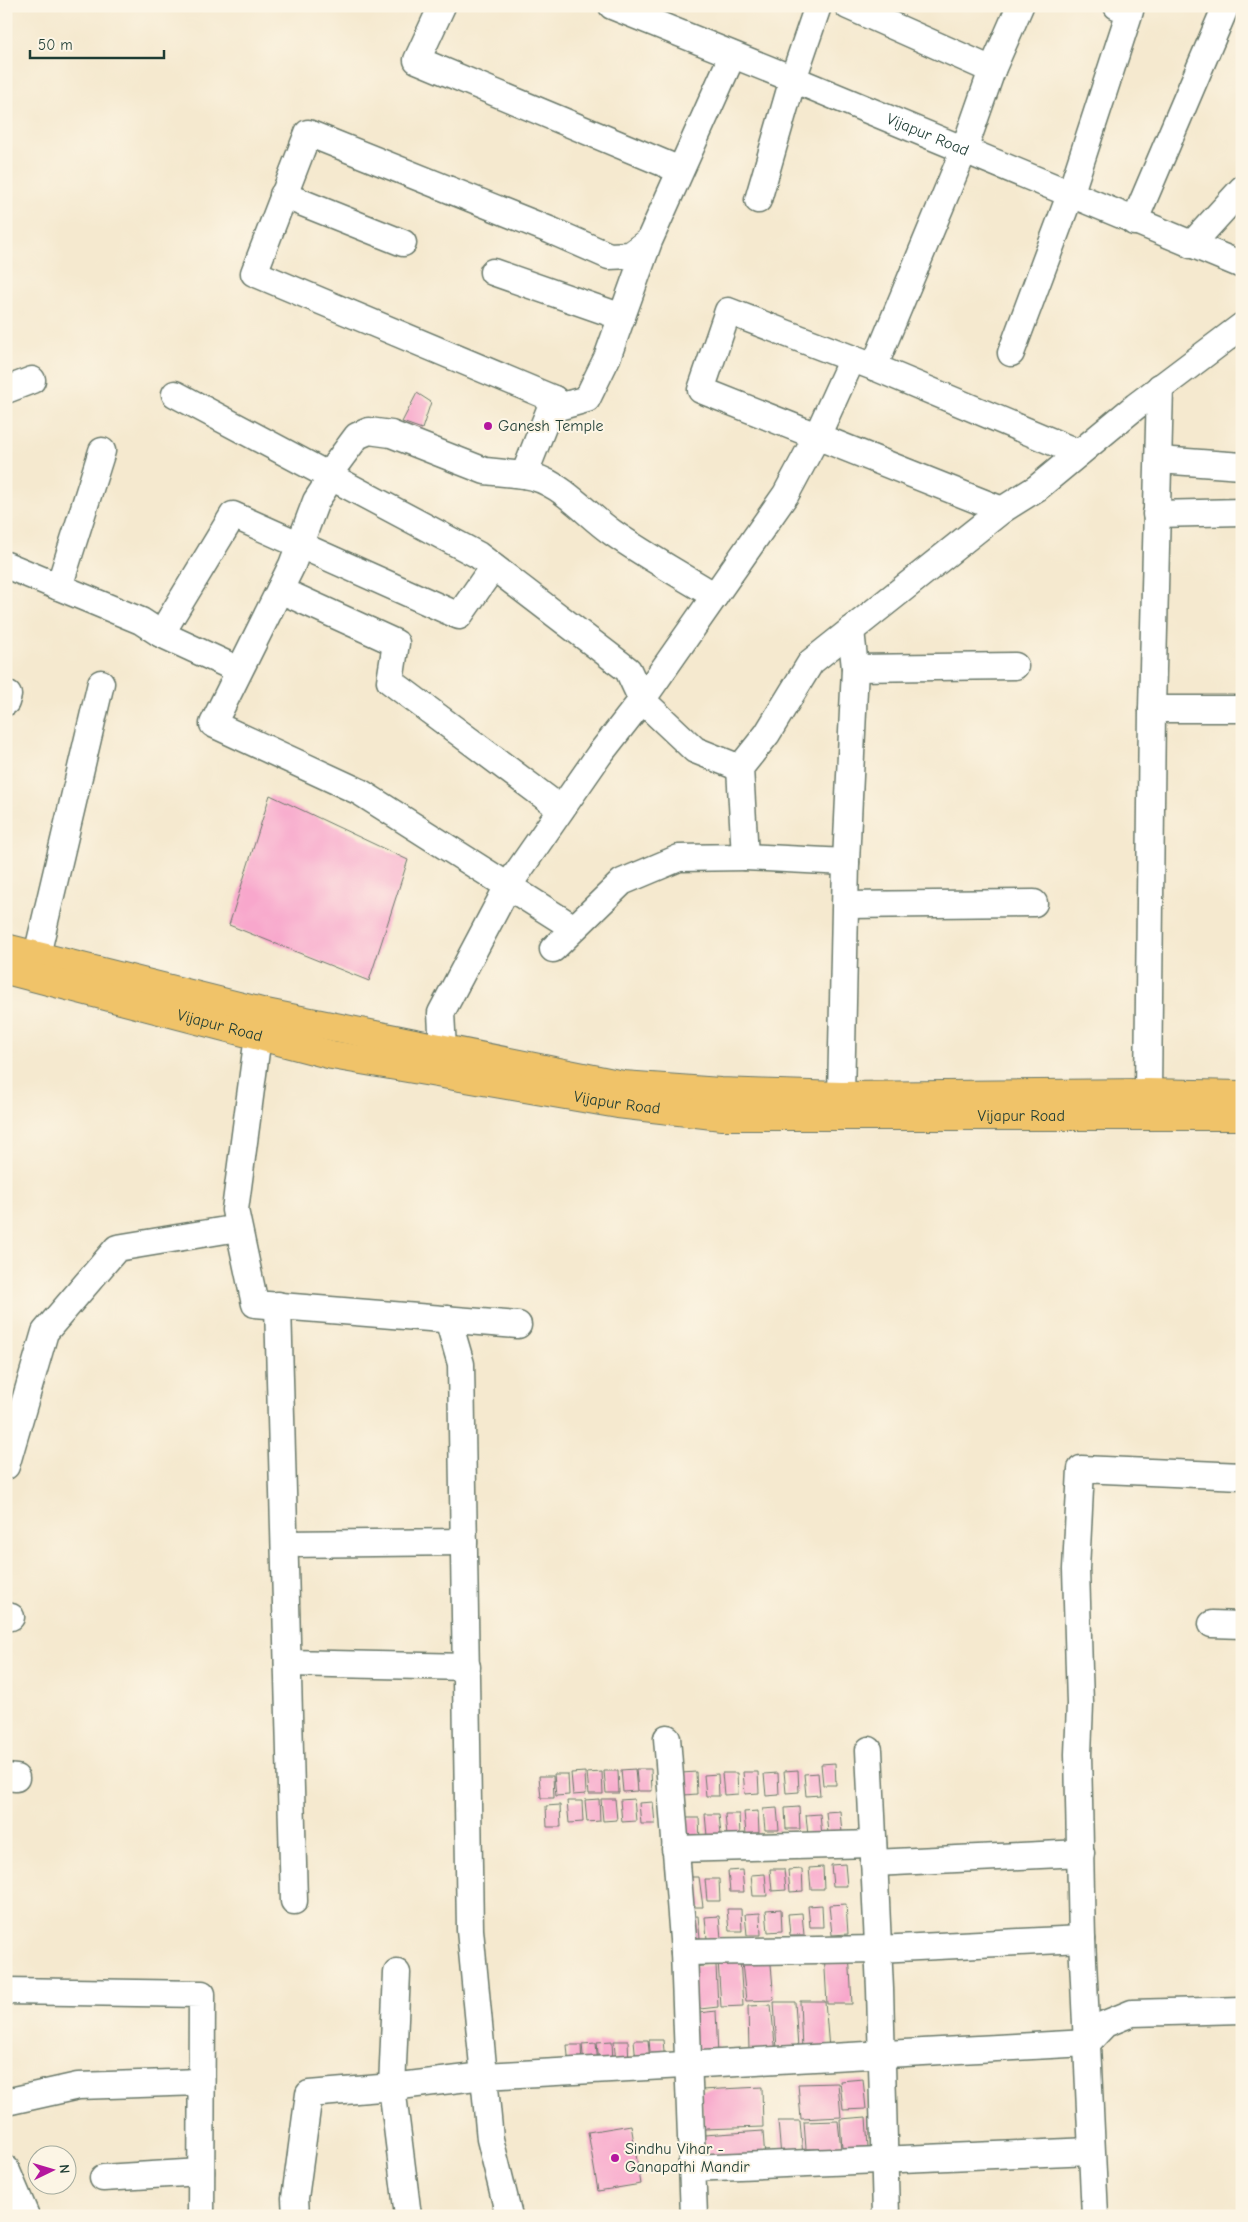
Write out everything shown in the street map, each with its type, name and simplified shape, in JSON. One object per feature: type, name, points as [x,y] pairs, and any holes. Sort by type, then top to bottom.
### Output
[{"type":"main road","name":"Vijapur Road","points":[[6,948],[266,1013],[623,1085],[720,1092],[841,1096],[1148,1093],[1242,1095]]},
{"type":"main road","name":"Vijapur Road","points":[[6,970],[332,1055],[599,1101],[722,1116],[1242,1116]]},
{"type":"street","points":[[442,6],[417,60],[680,170]]},
{"type":"street","name":"Vijapur Road","points":[[612,6],[732,56],[793,78],[1134,222],[1242,265]]},
{"type":"street","points":[[758,200],[793,78],[818,6]]},
{"type":"street","points":[[848,6],[992,70]]},
{"type":"street","points":[[443,1049],[441,1014],[508,886],[599,755],[642,700],[786,494],[817,436],[863,363],[964,150],[992,70],[1020,6]]},
{"type":"street","points":[[1134,222],[1226,6]]},
{"type":"street","points":[[1011,353],[1070,195],[1126,8]]},
{"type":"street","points":[[649,241],[630,255],[609,256],[543,227],[308,133],[254,273],[554,399],[562,406],[586,399],[607,358],[649,241],[732,56]]},
{"type":"street","points":[[1191,245],[1242,188]]},
{"type":"street","points":[[283,195],[403,243]]},
{"type":"street","points":[[493,272],[622,317]]},
{"type":"street","points":[[1002,510],[701,390],[728,311],[863,363],[1079,453]]},
{"type":"street","points":[[745,857],[740,768],[767,734],[811,662],[1002,510],[1037,488],[1160,387],[1242,326]]},
{"type":"street","points":[[6,390],[32,380]]},
{"type":"street","points":[[1148,1093],[1152,709],[1160,387]]},
{"type":"street","points":[[175,394],[478,555],[628,670],[642,700],[695,750],[740,768]]},
{"type":"street","points":[[524,476],[554,399]]},
{"type":"street","points":[[574,928],[360,792],[213,724],[280,590],[300,545],[316,501],[331,478],[334,466],[357,436],[369,431],[391,434],[485,471],[534,477],[550,484],[612,533],[715,596]]},
{"type":"street","points":[[59,587],[102,451]]},
{"type":"street","points":[[1159,460],[1242,466]]},
{"type":"street","points":[[1156,514],[1242,512]]},
{"type":"street","points":[[161,634],[233,515],[459,616],[493,568]]},
{"type":"street","points":[[6,566],[141,621],[161,634],[240,670]]},
{"type":"street","points":[[280,590],[396,642],[390,681],[561,809]]},
{"type":"street","points":[[841,1096],[846,862],[855,668],[851,630]]},
{"type":"street","points":[[855,668],[1015,666]]},
{"type":"street","points":[[37,955],[101,683]]},
{"type":"street","points":[[1152,709],[1242,709]]},
{"type":"street","points":[[552,949],[622,882],[679,858],[745,857],[846,862]]},
{"type":"street","points":[[846,905],[1034,903]]},
{"type":"street","points":[[258,1036],[235,1210],[255,1304],[518,1325]]},
{"type":"street","points":[[6,1466],[45,1332],[116,1248],[238,1228]]},
{"type":"street","points":[[278,1305],[294,1901]]},
{"type":"street","points":[[448,1319],[461,1364],[470,1930],[490,2139],[509,2216]]},
{"type":"street","points":[[1094,2216],[1082,1940],[1078,1754],[1080,1704],[1076,1568],[1081,1469],[1242,1476]]},
{"type":"street","points":[[285,1544],[464,1542]]},
{"type":"street","points":[[1212,1624],[1242,1626]]},
{"type":"street","points":[[288,1663],[467,1666]]},
{"type":"street","points":[[668,1738],[674,1849],[684,1952],[694,2216]]},
{"type":"street","points":[[869,1750],[878,1949],[886,2216]]},
{"type":"street","points":[[674,1849],[873,1854],[1081,1852]]},
{"type":"street","points":[[684,1952],[878,1949],[1082,1940]]},
{"type":"street","points":[[397,1974],[392,2087],[408,2216]]},
{"type":"street","points":[[6,1991],[202,1994],[200,2216]]},
{"type":"street","points":[[296,2216],[295,2198],[309,2094],[392,2087],[484,2076],[1087,2042],[1105,2024],[1132,2013],[1242,2010]]},
{"type":"street","points":[[6,2102],[78,2086],[201,2082]]},
{"type":"street","points":[[692,2168],[1091,2151]]},
{"type":"street","points":[[6,2169],[26,2216]]},
{"type":"street","points":[[103,2178],[201,2172]]},
{"type":"building","points":[[417,393],[431,402],[422,429],[402,422]]},
{"type":"building","points":[[270,795],[408,860],[369,981],[229,925]]},
{"type":"building","points":[[835,1763],[836,1785],[823,1785],[821,1764]]},
{"type":"building","points":[[635,1769],[637,1791],[623,1792],[621,1770]]},
{"type":"building","points":[[636,1769],[651,1769],[652,1791],[638,1791]]},
{"type":"building","points":[[798,1770],[799,1792],[786,1793],[784,1771]]},
{"type":"building","points":[[604,1771],[618,1771],[619,1793],[606,1793]]},
{"type":"building","points":[[585,1772],[586,1794],[573,1795],[571,1773]]},
{"type":"building","points":[[602,1772],[603,1794],[589,1794],[587,1773]]},
{"type":"building","points":[[696,1772],[697,1794],[684,1795],[682,1773]]},
{"type":"building","points":[[743,1772],[758,1772],[759,1793],[745,1794]]},
{"type":"building","points":[[722,1773],[737,1773],[738,1794],[724,1795]]},
{"type":"building","points":[[778,1773],[779,1795],[766,1796],[764,1774]]},
{"type":"building","points":[[818,1773],[820,1795],[806,1796],[804,1774]]},
{"type":"building","points":[[554,1774],[568,1774],[569,1795],[556,1796]]},
{"type":"building","points":[[718,1774],[719,1796],[706,1796],[704,1775]]},
{"type":"building","points":[[539,1776],[553,1776],[554,1798],[541,1798]]},
{"type":"building","points":[[599,1799],[600,1821],[587,1822],[585,1800]]},
{"type":"building","points":[[601,1799],[615,1799],[617,1820],[603,1821]]},
{"type":"building","points":[[634,1799],[636,1821],[622,1822],[620,1800]]},
{"type":"building","points":[[567,1801],[582,1801],[583,1822],[569,1823]]},
{"type":"building","points":[[653,1802],[655,1824],[641,1824],[639,1803]]},
{"type":"building","points":[[560,1805],[561,1827],[547,1827],[546,1806]]},
{"type":"building","points":[[799,1807],[800,1829],[786,1829],[785,1808]]},
{"type":"building","points":[[777,1808],[779,1830],[765,1830],[763,1809]]},
{"type":"building","points":[[758,1811],[759,1833],[746,1834],[744,1812]]},
{"type":"building","points":[[840,1811],[842,1833],[828,1833],[826,1812]]},
{"type":"building","points":[[705,1814],[719,1814],[721,1835],[707,1836]]},
{"type":"building","points":[[725,1814],[739,1814],[740,1835],[727,1836]]},
{"type":"building","points":[[820,1814],[822,1836],[808,1836],[806,1815]]},
{"type":"building","points":[[684,1818],[699,1818],[700,1840],[686,1840]]},
{"type":"building","points":[[845,1864],[847,1886],[833,1886],[831,1865]]},
{"type":"building","points":[[823,1867],[824,1889],[811,1889],[809,1868]]},
{"type":"building","points":[[770,1869],[784,1869],[786,1890],[772,1891]]},
{"type":"building","points":[[802,1869],[803,1891],[790,1892],[788,1870]]},
{"type":"building","points":[[742,1870],[744,1892],[730,1892],[728,1871]]},
{"type":"building","points":[[765,1874],[767,1896],[753,1896],[751,1875]]},
{"type":"building","points":[[684,1877],[699,1877],[703,1907],[686,1907]]},
{"type":"building","points":[[705,1879],[719,1879],[720,1901],[707,1901]]},
{"type":"building","points":[[846,1904],[848,1934],[832,1935],[829,1905]]},
{"type":"building","points":[[822,1905],[823,1927],[810,1927],[808,1906]]},
{"type":"building","points":[[727,1909],[741,1909],[742,1931],[729,1931]]},
{"type":"building","points":[[781,1909],[782,1931],[768,1932],[766,1910]]},
{"type":"building","points":[[760,1913],[761,1935],[747,1935],[745,1914]]},
{"type":"building","points":[[802,1913],[804,1935],[790,1935],[788,1914]]},
{"type":"building","points":[[698,1916],[700,1938],[686,1938],[684,1917]]},
{"type":"building","points":[[719,1916],[721,1938],[707,1939],[705,1917]]},
{"type":"building","points":[[849,1952],[852,2004],[827,2004],[824,1953]]},
{"type":"building","points":[[741,1953],[770,1953],[774,2000],[746,2001]]},
{"type":"building","points":[[740,1959],[743,2006],[721,2007],[718,1960]]},
{"type":"building","points":[[716,1965],[718,2007],[691,2010],[689,1967]]},
{"type":"building","points":[[800,2001],[825,2001],[829,2049],[802,2050]]},
{"type":"building","points":[[774,2002],[795,2002],[798,2049],[777,2049]]},
{"type":"building","points":[[771,2005],[776,2054],[749,2052],[748,2006]]},
{"type":"building","points":[[716,2011],[718,2055],[692,2058],[690,2014]]},
{"type":"building","points":[[634,2040],[648,2040],[650,2061],[636,2062]]},
{"type":"building","points":[[649,2040],[663,2040],[665,2062],[651,2062]]},
{"type":"building","points":[[612,2041],[613,2063],[599,2064],[597,2042]]},
{"type":"building","points":[[614,2041],[628,2041],[629,2063],[616,2063]]},
{"type":"building","points":[[596,2043],[598,2065],[584,2065],[582,2044]]},
{"type":"building","points":[[567,2045],[581,2045],[582,2067],[569,2067]]},
{"type":"building","points":[[863,2079],[866,2109],[843,2110],[840,2081]]},
{"type":"building","points":[[838,2083],[841,2117],[801,2119],[798,2084]]},
{"type":"building","points":[[762,2087],[763,2127],[704,2129],[701,2090]]},
{"type":"building","points":[[866,2117],[868,2147],[842,2148],[840,2119]]},
{"type":"building","points":[[778,2121],[800,2121],[803,2156],[781,2157]]},
{"type":"building","points":[[838,2121],[841,2149],[806,2149],[804,2122]]},
{"type":"building","name":"Sindhu Vihar - Ganapathi Mandir","points":[[631,2125],[641,2184],[598,2191],[588,2132]]},
{"type":"building","points":[[763,2131],[765,2159],[706,2163],[704,2135]]},
{"type":"place","name":"Ganesh Temple","points":[[488,426]]},
{"type":"place","name":"Sindhu Vihar - Ganapathi Mandir","points":[[615,2158]]}]
